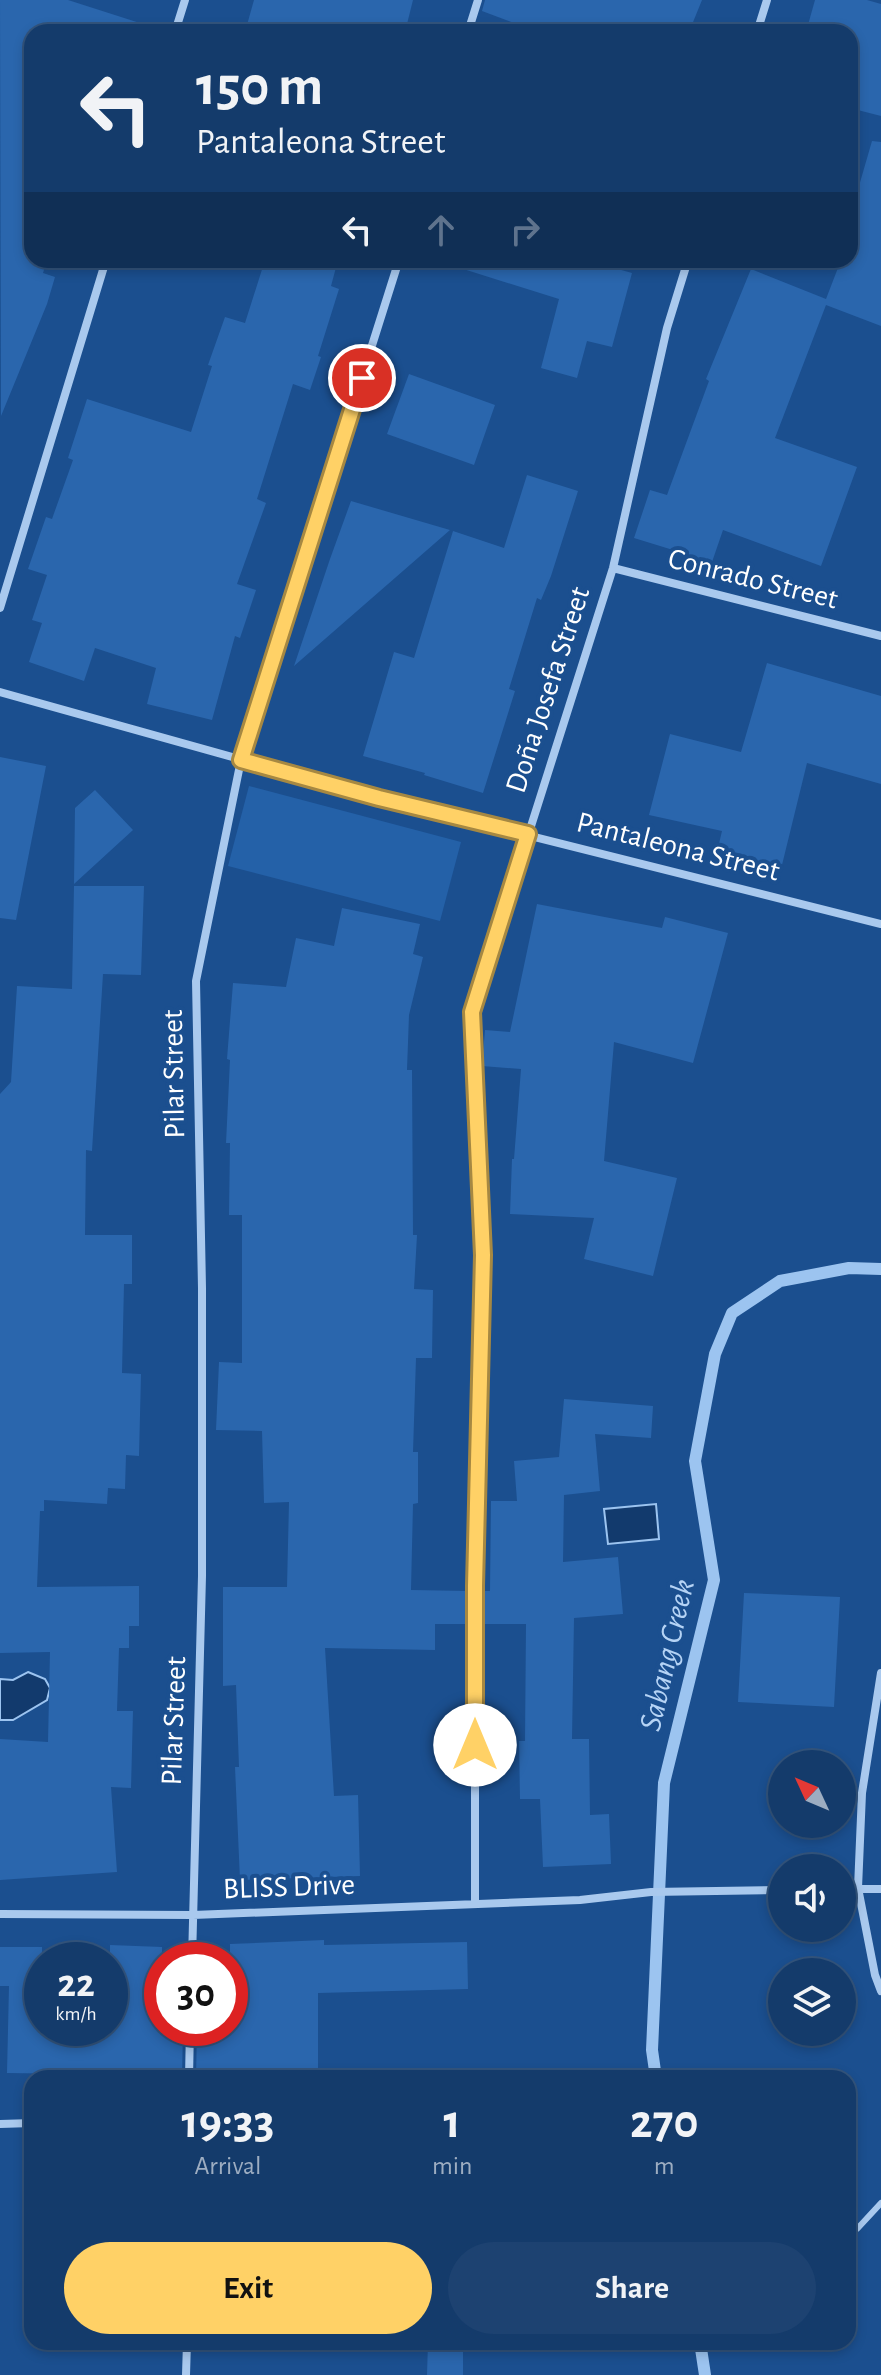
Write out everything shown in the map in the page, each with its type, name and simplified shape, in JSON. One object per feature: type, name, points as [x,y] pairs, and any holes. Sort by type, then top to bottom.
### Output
[{"type":"street","points":[[178,24],[185,0]]},
{"type":"street","points":[[470,24],[478,0]]},
{"type":"street","points":[[760,24],[767,0]]},
{"type":"street","points":[[0,608],[104,268]]},
{"type":"street","name":"Pilar Street","points":[[192,1942],[202,1576],[202,1288],[196,981],[241,760],[396,268]]},
{"type":"street","name":"Doña Josefa Street","points":[[475,1904],[475,1586],[483,1255],[472,1012],[613,568],[667,328],[686,268]]},
{"type":"street","name":"Conrado Street","points":[[613,568],[881,636]]},
{"type":"street","name":"Pantaleona Street","points":[[0,692],[379,798],[881,924]]},
{"type":"street","points":[[881,1673],[862,1793],[858,1888],[881,1991]]},
{"type":"street","points":[[858,1888],[881,1889]]},
{"type":"street","name":"BLISS Drive","points":[[0,1914],[193,1915],[580,1900],[651,1892],[768,1890]]},
{"type":"street","points":[[189,2070],[190,2046]]},
{"type":"street","points":[[0,2124],[24,2123]]},
{"type":"street","points":[[186,2375],[187,2350]]},
{"type":"lane","points":[[857,2229],[881,2203]]},
{"type":"shaded area","points":[[249,786],[461,842],[440,921],[228,866]]},
{"type":"shaded area","points":[[656,1504],[659,1539],[608,1544],[604,1509]]},
{"type":"shaded area","points":[[28,1672],[45,1679],[50,1688],[47,1700],[13,1720],[0,1720],[0,1679],[13,1680]]},
{"type":"building","points":[[0,0],[68,0],[143,24],[24,24],[24,268],[45,268],[43,273],[55,277],[1,416]]},
{"type":"building","points":[[254,0],[413,0],[407,24],[247,24]]},
{"type":"building","points":[[485,0],[702,0],[692,24],[517,24],[482,11]]},
{"type":"building","points":[[815,0],[867,0],[881,4],[881,116],[858,110],[858,24],[808,24]]},
{"type":"building","points":[[872,141],[881,142],[881,326],[826,305],[775,438],[857,467],[821,566],[723,530],[712,562],[634,538],[650,490],[667,495],[709,381],[706,379],[751,269],[826,299],[838,268],[858,268],[858,189]]},
{"type":"building","points":[[262,268],[336,268],[331,286],[339,289],[310,390],[293,384],[257,499],[266,503],[237,584],[256,590],[240,638],[235,636],[212,720],[147,704],[156,668],[95,648],[84,681],[29,662],[42,623],[32,620],[47,575],[28,569],[46,517],[52,519],[73,460],[68,458],[87,399],[191,432],[212,366],[208,365],[225,317],[245,323]]},
{"type":"building","points":[[460,268],[614,268],[632,273],[612,347],[587,341],[577,378],[541,368],[559,299]]},
{"type":"building","points":[[409,374],[495,405],[474,465],[387,434]]},
{"type":"building","points":[[527,475],[578,491],[551,576],[541,600],[537,598],[509,689],[515,691],[483,793],[363,756],[394,652],[414,658],[453,531],[504,548]]},
{"type":"building","points":[[351,501],[450,530],[294,666],[330,559]]},
{"type":"building","points":[[767,663],[881,696],[881,784],[807,763],[781,869],[717,852],[722,831],[649,815],[670,734],[741,752]]},
{"type":"building","points":[[0,757],[46,766],[16,920],[0,918]]},
{"type":"building","points":[[95,790],[133,830],[74,884],[75,808]]},
{"type":"building","points":[[74,886],[144,886],[141,975],[103,974],[92,1151],[86,1150],[85,1235],[132,1235],[132,1284],[124,1284],[122,1373],[141,1374],[139,1456],[126,1455],[125,1489],[108,1488],[107,1504],[44,1500],[44,1511],[40,1511],[37,1587],[139,1586],[139,1626],[129,1626],[129,1648],[119,1648],[117,1711],[133,1711],[131,1788],[111,1787],[117,1872],[0,1880],[0,1739],[48,1742],[50,1652],[0,1653],[0,1094],[11,1082],[17,986],[72,989]]},
{"type":"building","points":[[537,904],[662,928],[665,917],[728,933],[693,1063],[614,1042],[604,1161],[677,1178],[653,1276],[584,1259],[594,1218],[510,1214],[521,1069],[482,1066],[485,1030],[510,1032]]},
{"type":"building","points":[[342,908],[420,924],[413,954],[423,957],[409,1015],[407,1070],[412,1070],[413,1235],[417,1235],[414,1289],[433,1290],[432,1358],[416,1358],[413,1452],[418,1452],[418,1503],[413,1504],[411,1590],[468,1591],[468,1624],[435,1624],[435,1650],[325,1648],[334,1796],[358,1795],[360,1876],[240,1880],[235,1767],[239,1767],[236,1685],[223,1686],[223,1587],[287,1587],[289,1502],[264,1503],[262,1431],[216,1430],[219,1362],[242,1363],[242,1215],[229,1215],[230,1143],[226,1143],[230,1060],[227,1059],[233,983],[286,987],[296,938],[334,946]]},
{"type":"building","points":[[564,1399],[653,1406],[651,1438],[595,1434],[600,1491],[564,1495],[563,1562],[618,1557],[623,1614],[574,1618],[572,1739],[589,1739],[590,1815],[609,1814],[611,1864],[543,1867],[540,1799],[520,1799],[519,1741],[525,1741],[526,1624],[482,1624],[482,1591],[490,1591],[491,1501],[517,1501],[514,1461],[559,1457]]},
{"type":"building","points":[[744,1593],[840,1597],[834,1707],[738,1702]]},
{"type":"building","points":[[324,1940],[324,1945],[467,1942],[468,1989],[318,1993],[318,2070],[196,2070],[197,2046],[248,2046],[248,1943]]},
{"type":"building","points":[[128,1946],[144,1946],[144,2046],[183,2046],[182,2070],[24,2070],[24,2073],[7,2073],[9,1986],[0,1986],[0,1947],[24,1947],[24,2046],[128,2046]]},
{"type":"building","points":[[428,2350],[463,2350],[463,2375],[427,2375]]},
{"type":"waterway","name":"Sabang Creek","points":[[655,2070],[652,2050],[664,1783],[714,1580],[695,1461],[715,1354],[732,1313],[780,1281],[849,1268],[881,1269]]},
{"type":"waterway","name":"Sabang Creek","points":[[701,2350],[705,2375]]},
{"type":"route","points":[[362,378],[241,760],[528,834],[472,1012],[483,1255],[475,1586],[475,1745]]}]
